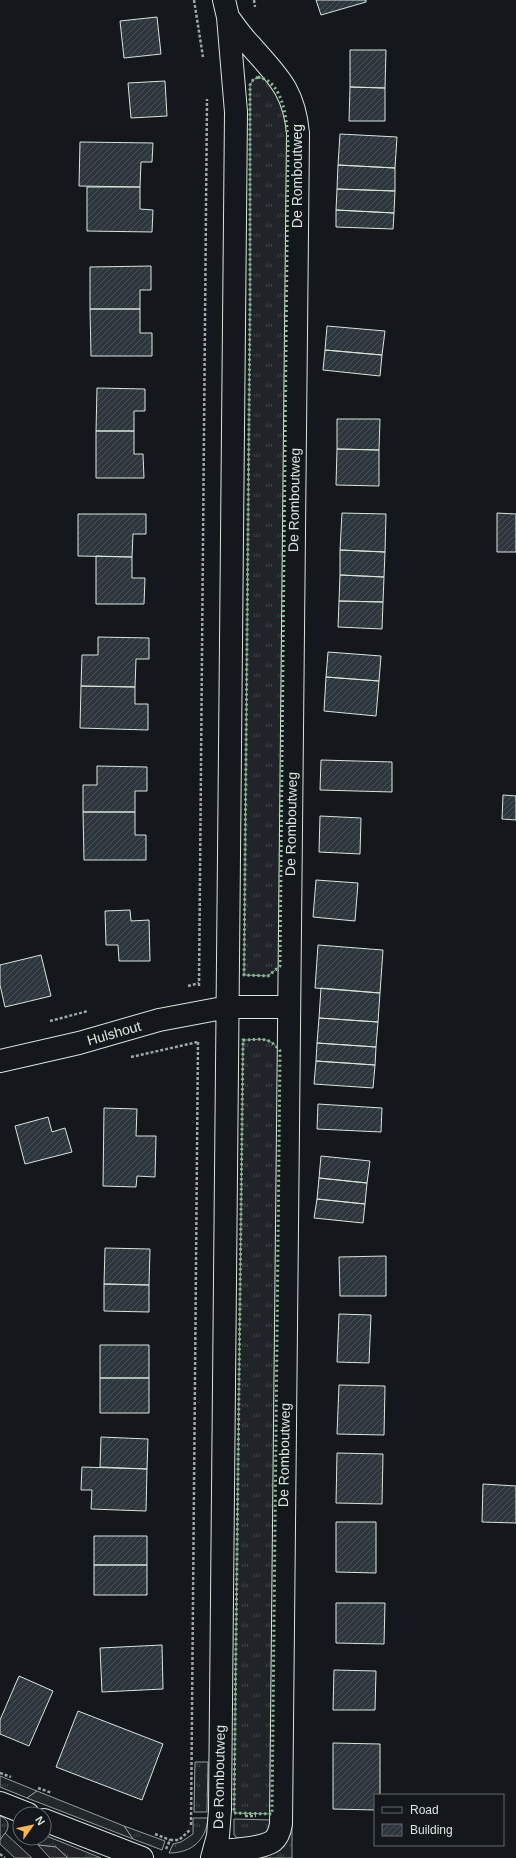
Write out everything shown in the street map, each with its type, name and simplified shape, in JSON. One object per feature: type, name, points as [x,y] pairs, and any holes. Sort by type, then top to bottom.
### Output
[{"type":"street","name":"De Romboutweg","points":[[226,8],[250,45],[281,79],[291,99],[296,117],[298,133],[281,1824],[278,1836],[273,1841],[264,1845],[213,1854],[218,1836],[220,1779],[236,112],[226,8]]},
{"type":"street","points":[[228,1007],[289,1007]]},
{"type":"street","name":"Hulshout","points":[[0,1061],[79,1043],[159,1020],[228,1007]]},
{"type":"street","points":[[0,1803],[12,1808]]},
{"type":"street","points":[[52,1823],[142,1858]]},
{"type":"path","points":[[194,0],[203,59]]},
{"type":"path","points":[[199,988],[206,92]]},
{"type":"path","points":[[165,1851],[170,1840],[179,1840],[188,1833],[191,1828],[198,1037]]},
{"type":"path","points":[[0,1854],[5,1858]]},
{"type":"green space","points":[[258,77],[270,81],[285,111],[288,145],[280,966],[268,976],[244,975],[250,304],[250,85],[253,80]]},
{"type":"green space","points":[[243,1040],[268,1040],[280,1051],[272,1814],[234,1813]]},
{"type":"green space","points":[[195,1762],[208,1762],[207,1812],[194,1812]]},
{"type":"green space","points":[[0,1776],[37,1791],[27,1798],[0,1787]]},
{"type":"green space","points":[[0,1816],[7,1821],[8,1827],[0,1840]]},
{"type":"green space","points":[[193,1818],[208,1818],[207,1826],[201,1839],[196,1844],[184,1851],[169,1853],[173,1844],[181,1842],[193,1834]]},
{"type":"green space","points":[[234,1819],[272,1820],[268,1832],[256,1837],[241,1839],[234,1835]]},
{"type":"green space","points":[[292,1821],[292,1858],[243,1858],[288,1822]]},
{"type":"green space","points":[[124,1826],[165,1841],[162,1850],[133,1839]]},
{"type":"green space","points":[[52,1838],[101,1858],[68,1858],[56,1847],[47,1846],[52,1846]]},
{"type":"shaded area","points":[[37,1791],[124,1826],[133,1839],[52,1808],[52,1806],[48,1806],[27,1798]]},
{"type":"shaded area","points":[[5,1833],[12,1839],[12,1846],[19,1846],[32,1858],[15,1858],[0,1844],[0,1840]]},
{"type":"shaded area","points":[[39,1846],[56,1847],[68,1858],[50,1858]]},
{"type":"building","points":[[316,0],[366,0],[366,2],[321,15]]},
{"type":"building","points":[[157,17],[161,54],[124,58],[120,21]]},
{"type":"building","points":[[350,50],[386,50],[385,88],[350,87]]},
{"type":"building","points":[[165,81],[167,116],[131,118],[128,83]]},
{"type":"building","points":[[350,87],[385,88],[385,121],[349,121]]},
{"type":"building","points":[[340,134],[397,137],[395,168],[338,165]]},
{"type":"building","points":[[80,142],[153,143],[152,162],[141,162],[140,187],[79,186]]},
{"type":"building","points":[[338,165],[395,168],[395,191],[337,189]]},
{"type":"building","points":[[87,187],[140,187],[140,209],[153,210],[152,232],[87,231]]},
{"type":"building","points":[[337,189],[395,191],[394,213],[336,210]]},
{"type":"building","points":[[336,210],[394,213],[393,229],[336,227]]},
{"type":"building","points":[[151,266],[151,290],[140,290],[140,309],[90,309],[90,267]]},
{"type":"building","points":[[90,309],[140,309],[140,333],[152,333],[152,356],[91,356]]},
{"type":"building","points":[[327,326],[385,331],[382,355],[325,350]]},
{"type":"building","points":[[325,350],[382,355],[380,376],[323,370]]},
{"type":"building","points":[[97,388],[145,389],[145,411],[134,411],[134,431],[96,431]]},
{"type":"building","points":[[337,419],[380,419],[379,450],[337,449]]},
{"type":"building","points":[[96,431],[134,431],[134,454],[143,454],[144,478],[96,478]]},
{"type":"building","points":[[337,449],[379,450],[379,486],[336,485]]},
{"type":"building","points":[[342,513],[386,514],[385,552],[340,550]]},
{"type":"building","points":[[497,513],[516,514],[516,552],[497,552]]},
{"type":"building","points":[[78,514],[146,514],[146,534],[133,534],[132,557],[78,556]]},
{"type":"building","points":[[340,550],[385,552],[384,577],[340,575]]},
{"type":"building","points":[[96,556],[132,557],[132,578],[145,578],[144,604],[96,604]]},
{"type":"building","points":[[340,575],[384,577],[383,602],[339,601]]},
{"type":"building","points":[[339,601],[383,602],[382,629],[338,627]]},
{"type":"building","points":[[98,637],[149,638],[149,659],[136,659],[135,687],[81,686],[82,655],[98,655]]},
{"type":"building","points":[[328,652],[381,656],[379,681],[326,677]]},
{"type":"building","points":[[326,677],[379,681],[376,716],[324,711]]},
{"type":"building","points":[[81,686],[135,687],[135,704],[148,704],[148,730],[80,728]]},
{"type":"building","points":[[321,760],[392,762],[392,792],[320,790]]},
{"type":"building","points":[[97,766],[147,767],[147,791],[135,791],[135,812],[83,812],[83,785],[97,785]]},
{"type":"building","points":[[503,795],[516,796],[516,820],[502,819]]},
{"type":"building","points":[[83,812],[135,812],[135,835],[146,835],[146,860],[84,860]]},
{"type":"building","points":[[320,816],[361,818],[360,854],[319,852]]},
{"type":"building","points":[[316,880],[358,883],[355,921],[313,917]]},
{"type":"building","points":[[130,910],[131,921],[149,920],[150,961],[119,961],[118,945],[106,945],[105,911]]},
{"type":"building","points":[[318,945],[383,950],[380,993],[315,988]]},
{"type":"building","points":[[41,955],[51,996],[5,1007],[0,985],[0,965]]},
{"type":"building","points":[[321,988],[380,993],[378,1022],[319,1018]]},
{"type":"building","points":[[319,1018],[378,1022],[376,1047],[317,1043]]},
{"type":"building","points":[[317,1043],[376,1047],[375,1065],[316,1061]]},
{"type":"building","points":[[316,1061],[375,1065],[373,1088],[314,1084]]},
{"type":"building","points":[[318,1104],[382,1108],[381,1132],[317,1129]]},
{"type":"building","points":[[104,1108],[137,1109],[136,1136],[156,1136],[155,1177],[137,1176],[136,1187],[103,1186]]},
{"type":"building","points":[[48,1117],[52,1132],[65,1128],[72,1152],[25,1164],[15,1126]]},
{"type":"building","points":[[321,1156],[370,1161],[367,1183],[319,1178]]},
{"type":"building","points":[[319,1178],[367,1183],[365,1204],[317,1199]]},
{"type":"building","points":[[317,1199],[365,1204],[363,1223],[314,1218]]},
{"type":"building","points":[[105,1248],[150,1249],[149,1285],[104,1284]]},
{"type":"building","points":[[386,1256],[386,1296],[340,1296],[339,1257]]},
{"type":"building","points":[[104,1284],[149,1285],[149,1312],[104,1311]]},
{"type":"building","points":[[339,1314],[371,1315],[369,1363],[337,1362]]},
{"type":"building","points":[[100,1345],[149,1345],[149,1378],[100,1378]]},
{"type":"building","points":[[100,1378],[149,1378],[149,1413],[100,1413]]},
{"type":"building","points":[[339,1385],[385,1386],[384,1435],[337,1434]]},
{"type":"building","points":[[101,1437],[148,1439],[147,1469],[100,1467]]},
{"type":"building","points":[[337,1453],[383,1454],[382,1504],[336,1503]]},
{"type":"building","points":[[82,1467],[147,1469],[146,1511],[91,1509],[92,1490],[81,1490]]},
{"type":"building","points":[[483,1484],[516,1486],[516,1523],[482,1522]]},
{"type":"building","points":[[336,1522],[376,1522],[376,1573],[336,1572]]},
{"type":"building","points":[[94,1536],[147,1536],[147,1565],[94,1565]]},
{"type":"building","points":[[94,1565],[147,1565],[147,1595],[94,1595]]},
{"type":"building","points":[[336,1603],[385,1603],[384,1644],[336,1643]]},
{"type":"building","points":[[162,1645],[163,1689],[102,1692],[100,1648]]},
{"type":"building","points":[[334,1670],[376,1671],[375,1710],[333,1710]]},
{"type":"building","points":[[19,1676],[53,1691],[29,1746],[0,1734],[0,1720]]},
{"type":"building","points":[[78,1711],[163,1744],[142,1800],[56,1767]]},
{"type":"building","points":[[333,1743],[380,1744],[380,1794],[374,1794],[374,1810],[333,1809]]},
{"type":"hedge","points":[[258,77],[267,80],[279,95],[283,105],[287,126],[288,145],[280,966],[268,976],[244,975],[250,304],[250,85],[253,80],[258,77]]},
{"type":"hedge","points":[[243,1040],[268,1040],[280,1051],[272,1814],[234,1813],[243,1040]]}]
